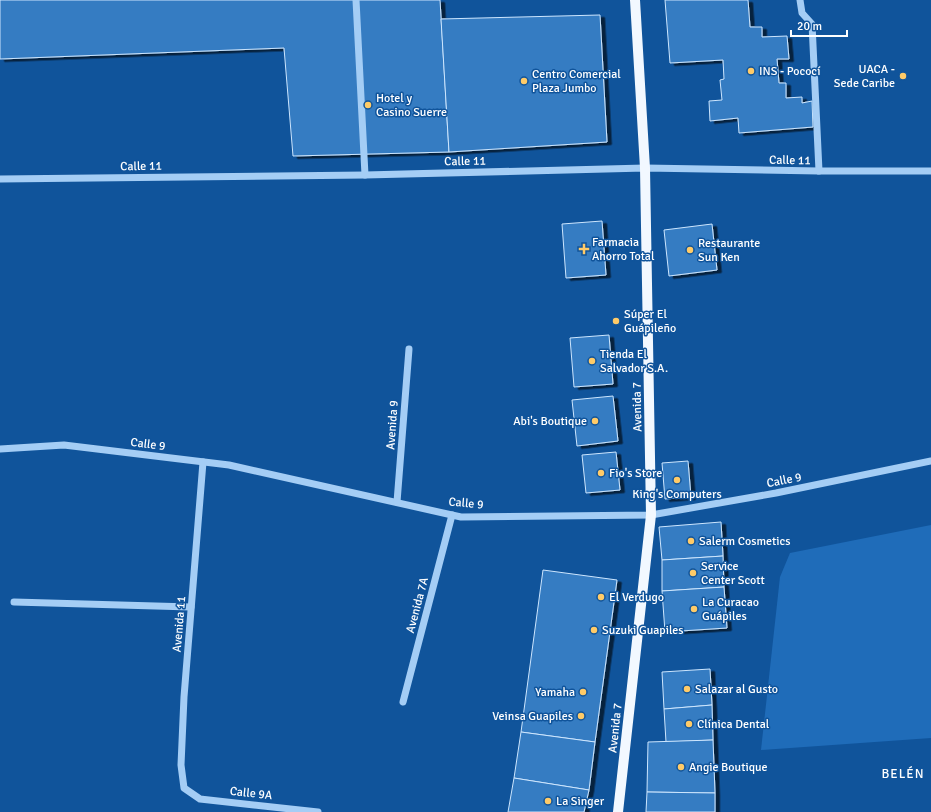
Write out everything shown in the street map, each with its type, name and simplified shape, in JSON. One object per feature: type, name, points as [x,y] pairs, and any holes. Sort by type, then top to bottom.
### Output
[{"type":"main road","name":"Avenida 7","points":[[618,812],[652,515],[646,168],[635,0]]},
{"type":"street","points":[[356,0],[365,175]]},
{"type":"street","points":[[800,0],[802,13],[812,24],[819,171]]},
{"type":"street","name":"Calle 11","points":[[0,179],[365,175],[646,168],[931,171]]},
{"type":"street","name":"Avenida 9","points":[[397,502],[409,349]]},
{"type":"street","name":"Calle 9","points":[[0,449],[64,445],[229,465],[461,517],[652,515],[776,493],[931,461]]},
{"type":"street","name":"Avenida 11","points":[[184,788],[181,765],[184,697],[203,462]]},
{"type":"street","name":"Avenida 7A","points":[[403,702],[452,515]]},
{"type":"street","points":[[14,602],[191,607]]},
{"type":"street","name":"Calle 9A","points":[[184,788],[200,799],[318,812]]},
{"type":"shaded area","points":[[931,525],[931,738],[761,750],[780,577],[790,553]]},
{"type":"building","name":"Hotel y Casino Suerre","points":[[0,0],[440,0],[449,152],[293,156],[284,48],[0,59]]},
{"type":"building","name":"INS - Pococí","points":[[665,0],[748,0],[750,27],[762,27],[762,37],[787,36],[789,59],[777,59],[779,83],[786,83],[786,98],[802,97],[802,103],[812,101],[813,127],[739,133],[738,118],[710,121],[709,101],[722,100],[720,80],[724,79],[723,60],[670,63]]},
{"type":"building","name":"Centro Comercial Plaza Jumbo","points":[[600,15],[607,142],[449,152],[441,19]]},
{"type":"building","name":"Farmacia Ahorro Total","points":[[602,221],[606,275],[566,278],[562,224]]},
{"type":"building","name":"Restaurante Sun Ken","points":[[712,224],[717,270],[669,276],[664,230]]},
{"type":"building","name":"Tienda El Salvador S.A.","points":[[609,335],[613,384],[574,387],[570,338]]},
{"type":"building","name":"Abi's Boutique","points":[[613,396],[618,441],[577,446],[572,400]]},
{"type":"building","name":"Fio's Store","points":[[616,452],[620,490],[586,493],[582,455]]},
{"type":"building","name":"King's Computers","points":[[688,461],[691,497],[665,499],[662,463]]},
{"type":"building","name":"Salerm Cosmetics","points":[[721,522],[723,556],[662,560],[659,527]]},
{"type":"building","name":"Service Center Scott","points":[[723,556],[724,587],[662,591],[662,560]]},
{"type":"building","points":[[543,570],[617,580],[595,742],[521,732]]},
{"type":"building","name":"La Curacao Guápiles","points":[[724,587],[727,628],[665,632],[662,591]]},
{"type":"building","name":"Salazar al Gusto","points":[[710,669],[712,705],[664,709],[662,672]]},
{"type":"building","name":"Clínica Dental","points":[[712,705],[713,740],[666,742],[664,709]]},
{"type":"building","points":[[521,732],[595,742],[589,790],[514,778]]},
{"type":"building","name":"Angie Boutique","points":[[713,740],[715,793],[647,792],[648,742]]},
{"type":"building","name":"La Singer","points":[[514,778],[589,790],[584,812],[508,812]]},
{"type":"building","points":[[647,792],[715,793],[715,812],[646,812]]},
{"type":"place","name":"INS - Pococí","points":[[751,71]]},
{"type":"place","name":"UACA - Sede Caribe","points":[[903,76]]},
{"type":"place","name":"Centro Comercial Plaza Jumbo","points":[[524,81]]},
{"type":"place","name":"Hotel y Casino Suerre","points":[[368,105]]},
{"type":"place","name":"Farmacia Ahorro Total","points":[[584,249]]},
{"type":"place","name":"Restaurante Sun Ken","points":[[690,250]]},
{"type":"place","name":"Súper El Guápileño","points":[[616,321]]},
{"type":"place","name":"Tienda El Salvador S.A.","points":[[592,361]]},
{"type":"place","name":"Abi's Boutique","points":[[595,421]]},
{"type":"place","name":"Fio's Store","points":[[601,473]]},
{"type":"place","name":"King's Computers","points":[[677,480]]},
{"type":"place","name":"Salerm Cosmetics","points":[[691,541]]},
{"type":"place","name":"Service Center Scott","points":[[693,573]]},
{"type":"place","name":"El Verdugo","points":[[601,597]]},
{"type":"place","name":"La Curacao Guápiles","points":[[694,609]]},
{"type":"place","name":"Suzuki Guapiles","points":[[594,630]]},
{"type":"place","name":"Salazar al Gusto","points":[[687,689]]},
{"type":"place","name":"Yamaha","points":[[583,692]]},
{"type":"place","name":"Veinsa Guapiles","points":[[581,716]]},
{"type":"place","name":"Clínica Dental","points":[[689,724]]},
{"type":"place","name":"Angie Boutique","points":[[681,767]]},
{"type":"place","name":"La Singer","points":[[548,801]]},
{"type":"district","name":"BELÉN","points":[[903,773]]}]
